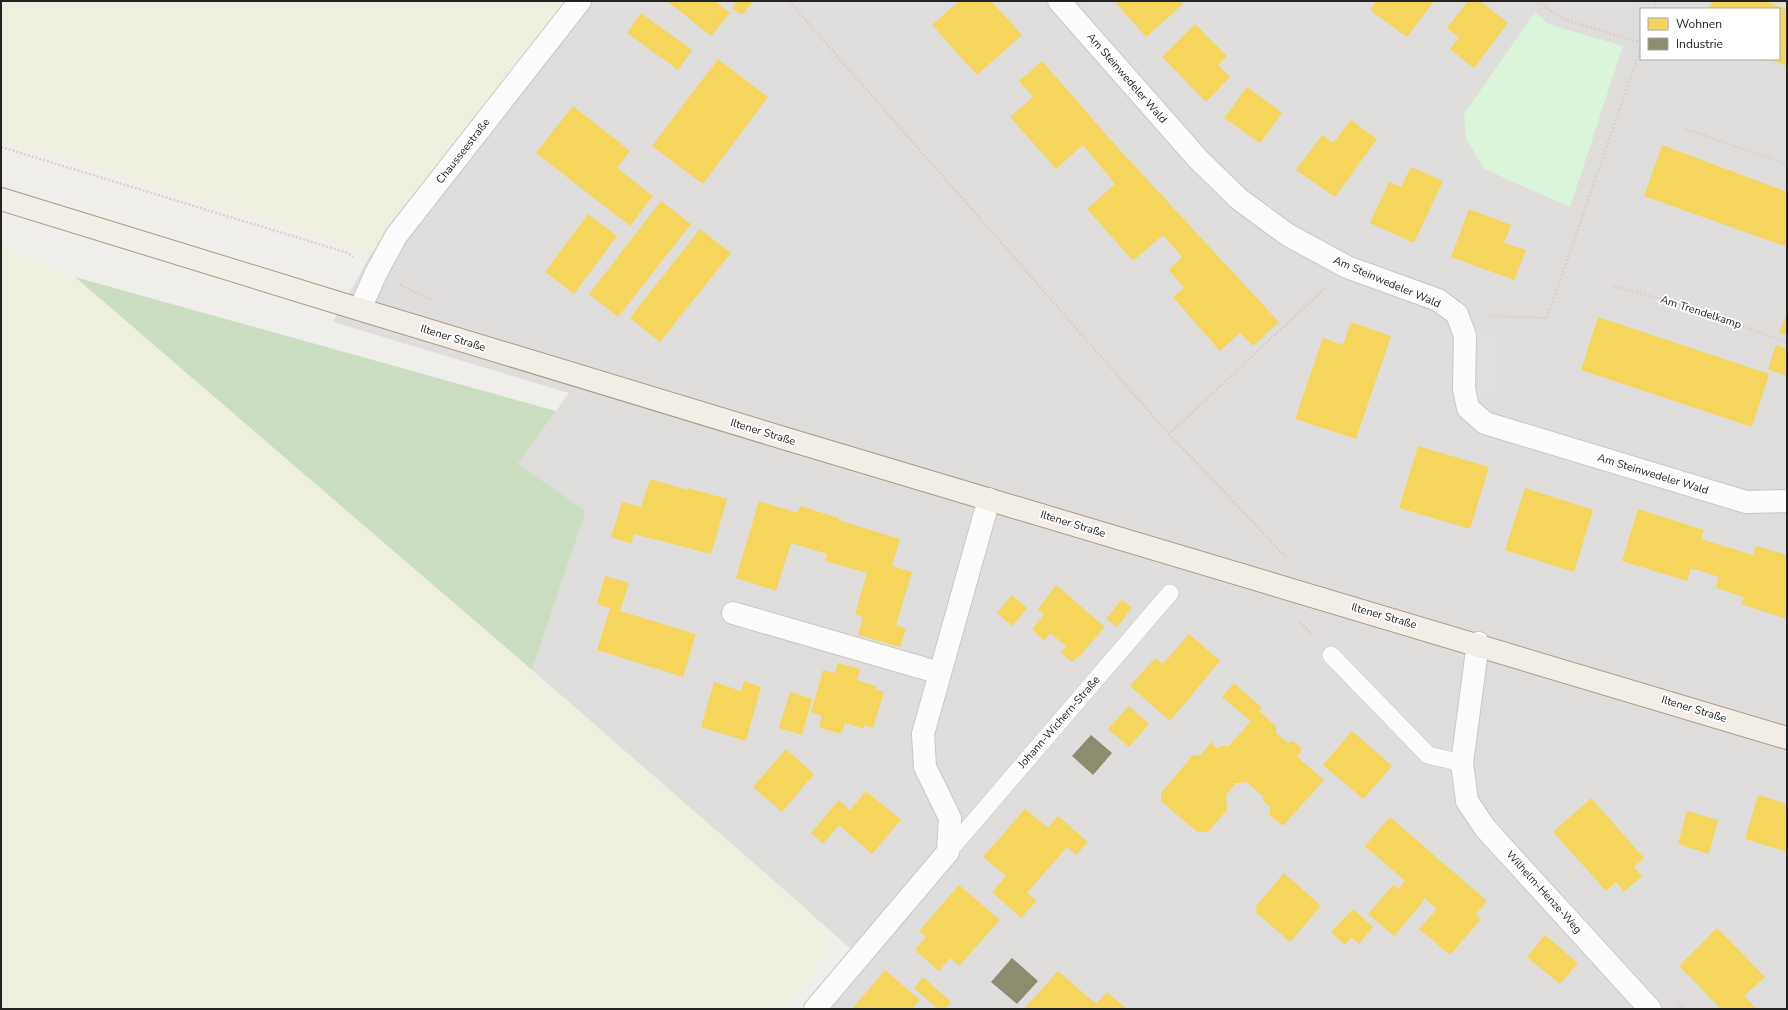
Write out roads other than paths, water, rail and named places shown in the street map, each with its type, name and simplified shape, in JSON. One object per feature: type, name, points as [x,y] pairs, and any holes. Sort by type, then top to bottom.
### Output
[{"type":"main road","name":"Iltener Straße","points":[[1,198],[360,309],[988,499],[1303,593],[1478,643],[1787,738]]},
{"type":"street","name":"Chausseestraße","points":[[360,309],[376,273],[396,236],[580,1]]},
{"type":"street","name":"Am Steinwedeler Wald","points":[[1059,1],[1198,159],[1239,199],[1288,236],[1347,267],[1438,300],[1457,314],[1465,336],[1464,389],[1468,408],[1484,423],[1746,502],[1787,501]]},
{"type":"street","points":[[948,852],[950,818],[925,767],[923,734],[988,499]]},
{"type":"street","points":[[733,613],[940,673]]},
{"type":"street","name":"Wilhelm-Henze-Weg","points":[[1478,643],[1462,763],[1467,801],[1485,828],[1650,1009]]},
{"type":"street","name":"Johann-Wichern-Straße","points":[[815,1009],[948,852]]},
{"type":"lane","name":"Johann-Wichern-Straße","points":[[948,852],[1170,593]]},
{"type":"lane","points":[[1330,655],[1428,755],[1462,763]]}]
